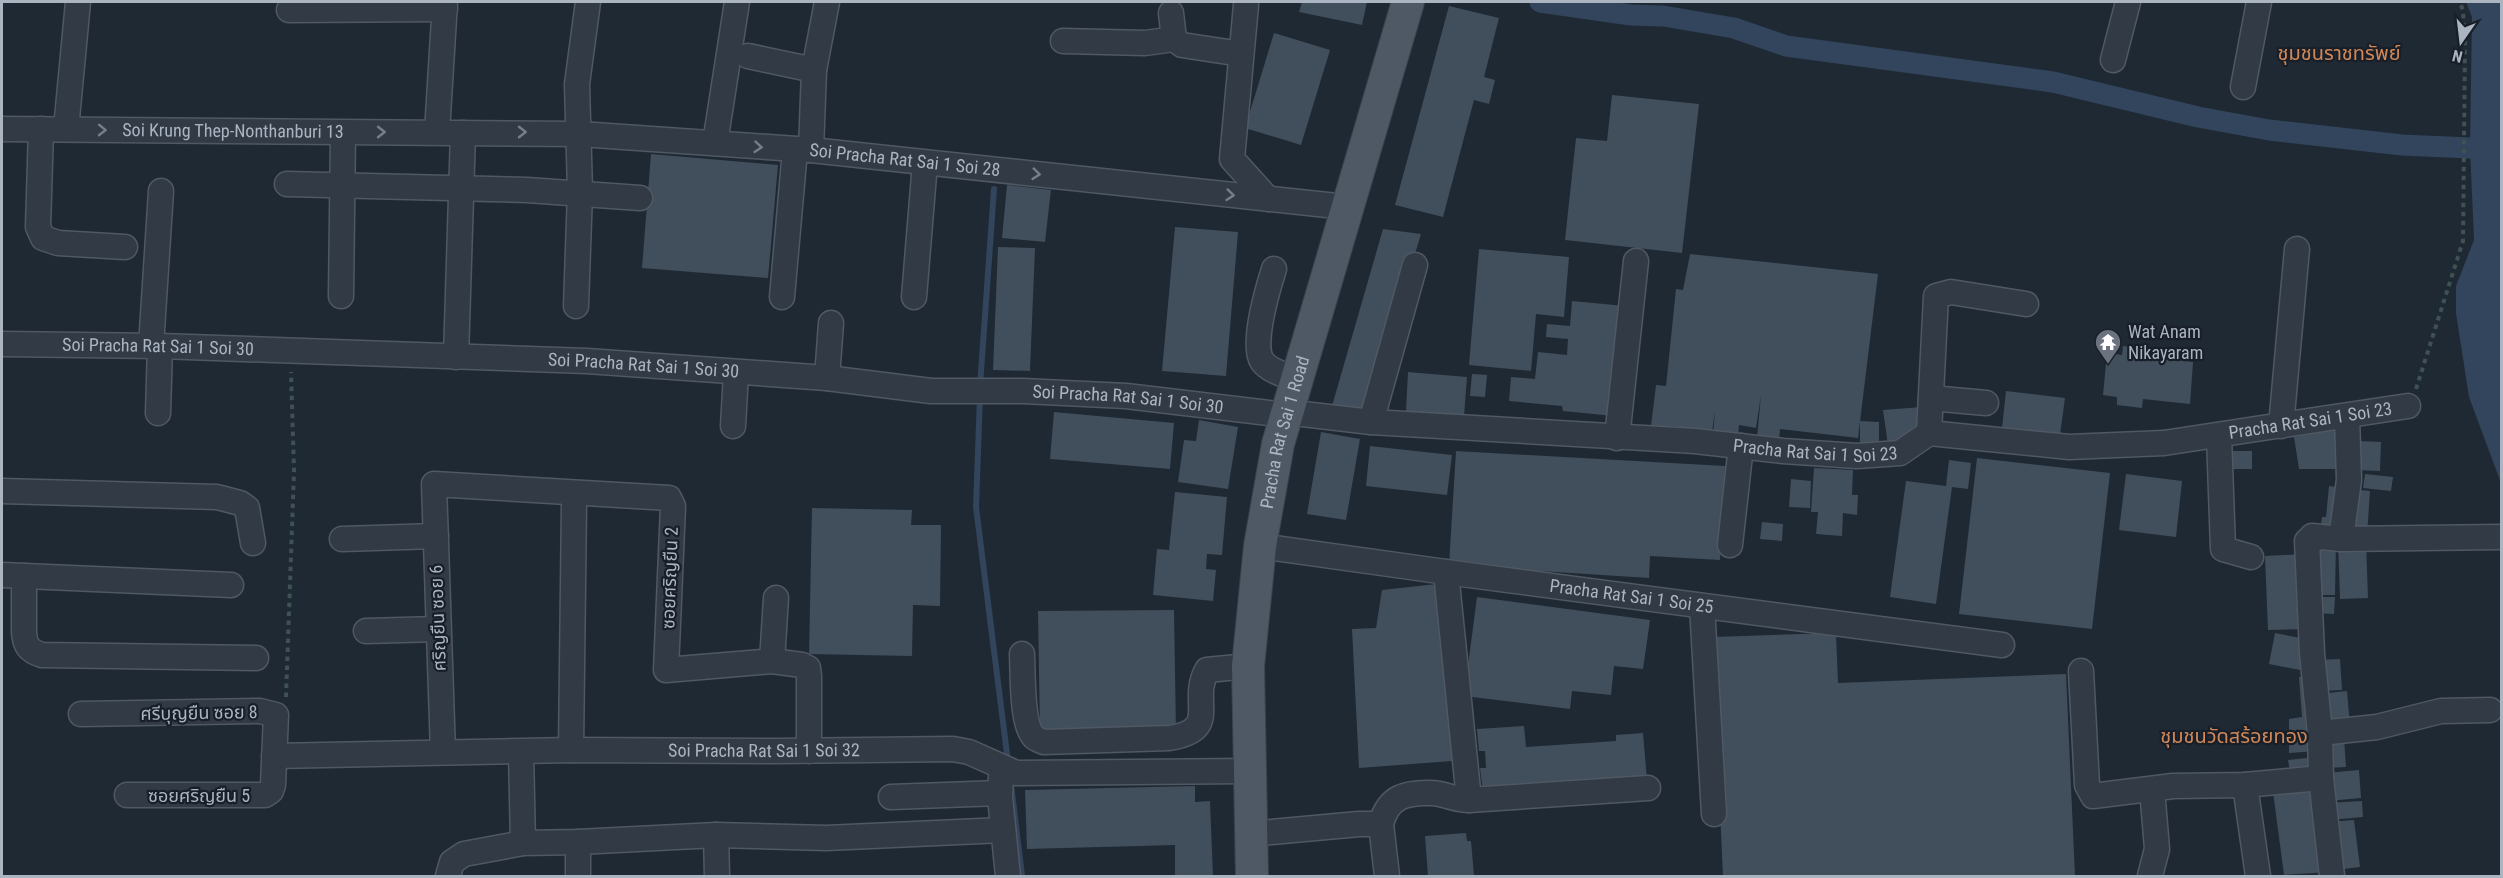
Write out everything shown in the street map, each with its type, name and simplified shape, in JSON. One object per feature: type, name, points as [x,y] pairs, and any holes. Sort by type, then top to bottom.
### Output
[{"type":"main road","name":"Pracha Rat Sai 1 Road","points":[[1252,876],[1248,771],[1248,666],[1260,546],[1285,414],[1407,3]]},
{"type":"street","points":[[66,129],[78,2]]},
{"type":"street","points":[[576,306],[580,192],[577,84],[588,2]]},
{"type":"street","points":[[715,143],[737,2]]},
{"type":"street","points":[[782,297],[814,70],[827,2]]},
{"type":"street","points":[[2113,60],[2128,2]]},
{"type":"street","points":[[2243,87],[2259,2]]},
{"type":"street","points":[[289,10],[445,5],[437,132]]},
{"type":"street","points":[[1246,5],[1232,159],[1268,199]]},
{"type":"street","points":[[1171,13],[1174,39]]},
{"type":"street","points":[[1063,41],[1145,43],[1174,39],[1182,45],[1241,54]]},
{"type":"street","points":[[748,56],[814,70]]},
{"type":"street","name":"Soi Krung Thep-Nonthanburi 13","points":[[2,129],[463,132]]},
{"type":"street","points":[[41,129],[38,227],[43,238],[58,243],[125,247]]},
{"type":"street","points":[[341,296],[343,132]]},
{"type":"street","points":[[456,357],[463,132]]},
{"type":"street","name":"Soi Pracha Rat Sai 1 Soi 28","points":[[463,132],[580,134],[803,150],[1346,207]]},
{"type":"street","points":[[914,297],[925,163]]},
{"type":"street","points":[[287,184],[580,192],[640,198]]},
{"type":"street","points":[[158,413],[156,346],[160,191]]},
{"type":"street","points":[[2281,426],[2297,249]]},
{"type":"street","points":[[1617,438],[1632,320],[1636,261]]},
{"type":"street","points":[[1371,422],[1415,265]]},
{"type":"street","points":[[1274,269],[1258,348],[1262,361],[1270,368],[1295,380]]},
{"type":"street","points":[[1929,434],[1936,296],[1951,292],[2026,304]]},
{"type":"street","points":[[827,378],[831,323]]},
{"type":"street","name":"Soi Pracha Rat Sai 1 Soi 30","points":[[2,344],[156,346],[587,361],[827,378],[931,392],[1023,391],[1126,396],[1285,414]]},
{"type":"street","points":[[734,426],[736,373]]},
{"type":"street","points":[[1931,398],[1986,403]]},
{"type":"street","name":"Pracha Rat Sai 1 Soi 23","points":[[1285,414],[1371,422],[1695,441],[1857,456],[1900,453],[1929,434],[2069,447],[2164,443],[2408,406]]},
{"type":"street","points":[[2341,539],[2349,480],[2347,416]]},
{"type":"street","points":[[2219,436],[2223,549],[2251,557]]},
{"type":"street","points":[[1730,545],[1742,446]]},
{"type":"street","name":"ศริญยืน ซอย 6","points":[[434,484],[443,752]]},
{"type":"street","name":"ซอยศริญยืน 2","points":[[434,484],[669,498],[673,506],[666,669],[772,662],[802,664],[808,668],[809,751]]},
{"type":"street","points":[[2,491],[217,497],[240,503],[247,508],[253,543]]},
{"type":"street","points":[[571,750],[574,503]]},
{"type":"street","points":[[342,539],[436,536]]},
{"type":"street","points":[[2332,876],[2321,778],[2307,541],[2312,541],[2312,537],[2341,539],[2501,537]]},
{"type":"street","name":"Pracha Rat Sai 1 Soi 25","points":[[1260,546],[2002,645]]},
{"type":"street","points":[[1446,572],[1469,800]]},
{"type":"street","points":[[231,585],[13,575],[25,641],[32,652],[42,655],[256,658]]},
{"type":"street","points":[[772,662],[776,598]]},
{"type":"street","points":[[1702,606],[1714,814]]},
{"type":"street","points":[[366,631],[438,629]]},
{"type":"street","points":[[1022,654],[1025,709],[1030,732],[1035,739],[1044,742],[1169,738],[1188,735],[1196,730],[1200,720],[1202,678],[1207,670],[1248,666]]},
{"type":"street","points":[[2081,671],[2087,786],[2090,794],[2100,796],[2173,786],[2245,785],[2321,778]]},
{"type":"street","points":[[2320,733],[2377,727],[2441,711],[2490,710]]},
{"type":"street","name":"ศรีบุญยืน ซอย 8","points":[[81,714],[260,711],[276,715],[274,756]]},
{"type":"street","name":"Soi Pracha Rat Sai 1 Soi 32","points":[[274,756],[571,750],[952,749],[969,752],[1006,776],[1248,771]]},
{"type":"street","points":[[521,752],[523,843]]},
{"type":"street","name":"ซอยศริญยืน 5","points":[[127,795],[265,795],[271,791],[273,785],[274,756]]},
{"type":"street","points":[[891,797],[1006,776],[1003,830],[1008,876]]},
{"type":"street","points":[[2245,785],[2258,876]]},
{"type":"street","points":[[1387,876],[1381,824],[1384,810],[1398,797],[1434,793],[1454,800],[1469,800],[1648,788]]},
{"type":"street","points":[[2150,876],[2157,849],[2152,789]]},
{"type":"street","points":[[1250,834],[1381,824]]},
{"type":"street","points":[[448,876],[452,862],[464,854],[523,843],[716,835],[826,838],[1003,830]]},
{"type":"street","points":[[716,835],[717,876]]},
{"type":"street","points":[[578,842],[578,876]]},
{"type":"path","points":[[2408,406],[2423,369],[2463,241],[2465,42],[2463,11],[2460,2]]},
{"type":"path","points":[[276,715],[285,707],[286,699],[292,585],[294,471],[291,351]]},
{"type":"water","points":[[2466,2],[2501,2],[2501,483],[2469,397],[2456,313],[2456,286],[2474,240],[2470,148],[2472,17]]},
{"type":"building","points":[[1302,2],[1367,2],[1362,25],[1299,12]]},
{"type":"building","points":[[1449,6],[1499,18],[1484,77],[1495,80],[1489,104],[1474,100],[1443,217],[1395,205]]},
{"type":"building","points":[[1274,33],[1330,50],[1301,145],[1245,128]]},
{"type":"building","points":[[1612,95],[1699,104],[1682,253],[1565,240],[1576,138],[1607,141]]},
{"type":"building","points":[[651,154],[778,165],[768,278],[642,268]]},
{"type":"building","points":[[1007,185],[1051,190],[1045,242],[1002,238]]},
{"type":"building","points":[[1175,227],[1238,232],[1226,376],[1162,371]]},
{"type":"building","points":[[1383,229],[1421,234],[1368,410],[1332,406]]},
{"type":"building","points":[[998,247],[1035,248],[1030,371],[993,370]]},
{"type":"building","points":[[1479,249],[1569,257],[1564,317],[1536,314],[1531,371],[1469,365]]},
{"type":"building","points":[[1690,254],[1878,274],[1858,438],[1780,429],[1779,441],[1757,438],[1761,395],[1756,428],[1739,425],[1738,438],[1713,436],[1715,411],[1712,432],[1672,426],[1672,429],[1651,426],[1656,385],[1666,386],[1676,289],[1683,290]]},
{"type":"building","points":[[1572,301],[1625,306],[1614,416],[1563,411],[1562,406],[1509,401],[1511,377],[1535,379],[1538,352],[1567,355],[1568,339],[1546,337],[1547,324],[1570,326]]},
{"type":"building","points":[[2123,346],[2144,348],[2144,357],[2193,362],[2190,404],[2143,399],[2142,408],[2117,405],[2117,397],[2103,395],[2107,353],[2122,355]]},
{"type":"building","points":[[1408,372],[1467,377],[1464,416],[1406,411]]},
{"type":"building","points":[[1472,374],[1487,375],[1485,397],[1470,396]]},
{"type":"building","points":[[2006,391],[2065,398],[2060,435],[2002,428]]},
{"type":"building","points":[[1922,407],[1922,433],[1888,445],[1883,410]]},
{"type":"building","points":[[1054,412],[1174,423],[1170,469],[1050,459]]},
{"type":"building","points":[[1199,420],[1238,427],[1228,489],[1178,482],[1184,440],[1196,441]]},
{"type":"building","points":[[1860,421],[1879,422],[1879,445],[1860,445]]},
{"type":"building","points":[[2341,427],[2346,469],[2299,469],[2294,437]]},
{"type":"building","points":[[1321,432],[1360,439],[1346,520],[1307,514]]},
{"type":"building","points":[[2359,441],[2381,442],[2380,471],[2357,470]]},
{"type":"building","points":[[1370,446],[1452,455],[1447,495],[1366,486]]},
{"type":"building","points":[[1456,451],[1725,466],[1720,560],[1650,556],[1649,578],[1449,565]]},
{"type":"building","points":[[2233,451],[2252,451],[2252,469],[2233,469]]},
{"type":"building","points":[[1977,458],[2110,473],[2092,629],[1959,614]]},
{"type":"building","points":[[1949,460],[1971,463],[1968,489],[1952,487],[1936,604],[1890,597],[1906,481],[1946,486]]},
{"type":"building","points":[[1814,468],[1853,470],[1852,495],[1858,495],[1857,515],[1843,513],[1842,536],[1816,534],[1818,512],[1811,512]]},
{"type":"building","points":[[2126,474],[2182,481],[2176,537],[2119,530]]},
{"type":"building","points":[[2365,474],[2393,477],[2391,491],[2363,488]]},
{"type":"building","points":[[1791,479],[1811,481],[1810,508],[1789,507]]},
{"type":"building","points":[[2329,486],[2343,488],[2338,536],[2320,534],[2322,517],[2326,517]]},
{"type":"building","points":[[2351,489],[2370,491],[2367,535],[2346,534]]},
{"type":"building","points":[[1175,492],[1227,497],[1222,555],[1207,554],[1206,569],[1216,570],[1213,601],[1153,595],[1157,549],[1169,550]]},
{"type":"building","points":[[812,508],[912,510],[911,525],[941,525],[940,606],[913,605],[912,656],[809,654]]},
{"type":"building","points":[[1762,522],[1783,524],[1782,541],[1760,539]]},
{"type":"building","points":[[2316,540],[2336,541],[2335,595],[2315,595]]},
{"type":"building","points":[[2366,541],[2368,598],[2340,599],[2338,542]]},
{"type":"building","points":[[2304,554],[2307,629],[2268,630],[2265,556]]},
{"type":"building","points":[[1446,583],[1452,761],[1359,768],[1352,629],[1376,628],[1382,590]]},
{"type":"building","points":[[1477,597],[1650,620],[1643,669],[1614,666],[1611,695],[1572,691],[1570,709],[1464,696]]},
{"type":"building","points":[[2315,597],[2335,597],[2334,614],[2315,613]]},
{"type":"building","points":[[1174,610],[1176,732],[1040,733],[1038,611]]},
{"type":"building","points":[[1836,633],[1838,683],[2066,674],[2075,876],[1723,876],[1712,637]]},
{"type":"building","points":[[2275,633],[2306,639],[2300,670],[2269,664]]},
{"type":"building","points":[[2340,659],[2342,690],[2319,691],[2317,660]]},
{"type":"building","points":[[2299,677],[2313,677],[2318,751],[2289,753],[2289,719],[2302,717]]},
{"type":"building","points":[[2347,691],[2350,726],[2323,729],[2319,694]]},
{"type":"building","points":[[1524,726],[1526,747],[1616,741],[1616,735],[1643,733],[1647,780],[1483,792],[1480,768],[1486,768],[1485,751],[1479,751],[1477,729]]},
{"type":"building","points":[[2344,737],[2346,767],[2324,768],[2322,738]]},
{"type":"building","points":[[2316,757],[2318,774],[2291,778],[2288,760]]},
{"type":"building","points":[[2359,770],[2361,798],[2328,801],[2325,773]]},
{"type":"building","points":[[2318,781],[2329,872],[2284,875],[2273,792]]},
{"type":"building","points":[[1195,786],[1195,802],[1210,801],[1213,876],[1175,876],[1175,845],[1027,849],[1025,790]]},
{"type":"building","points":[[2362,801],[2363,817],[2329,820],[2328,803]]},
{"type":"building","points":[[2354,820],[2360,867],[2335,870],[2329,822]]},
{"type":"building","points":[[1466,833],[1467,841],[1471,841],[1474,876],[1428,876],[1425,836]]},
{"type":"waterway","points":[[1540,2],[1631,15],[1663,16],[1734,28],[1786,46],[2053,82],[2198,117],[2269,130],[2402,145],[2470,148],[2502,155]]},
{"type":"waterway","points":[[980,386],[994,189]]},
{"type":"waterway","points":[[980,396],[976,507],[1008,762]]},
{"type":"waterway","points":[[1011,784],[1022,876]]},
{"type":"place","name":"Wat Anam Nikayaram","points":[[2108,365]]},
{"type":"district","name":"ชุมชนราชทรัพย์","points":[[2339,53]]},
{"type":"district","name":"ชุมชนวัดสร้อยทอง","points":[[2234,736]]}]
